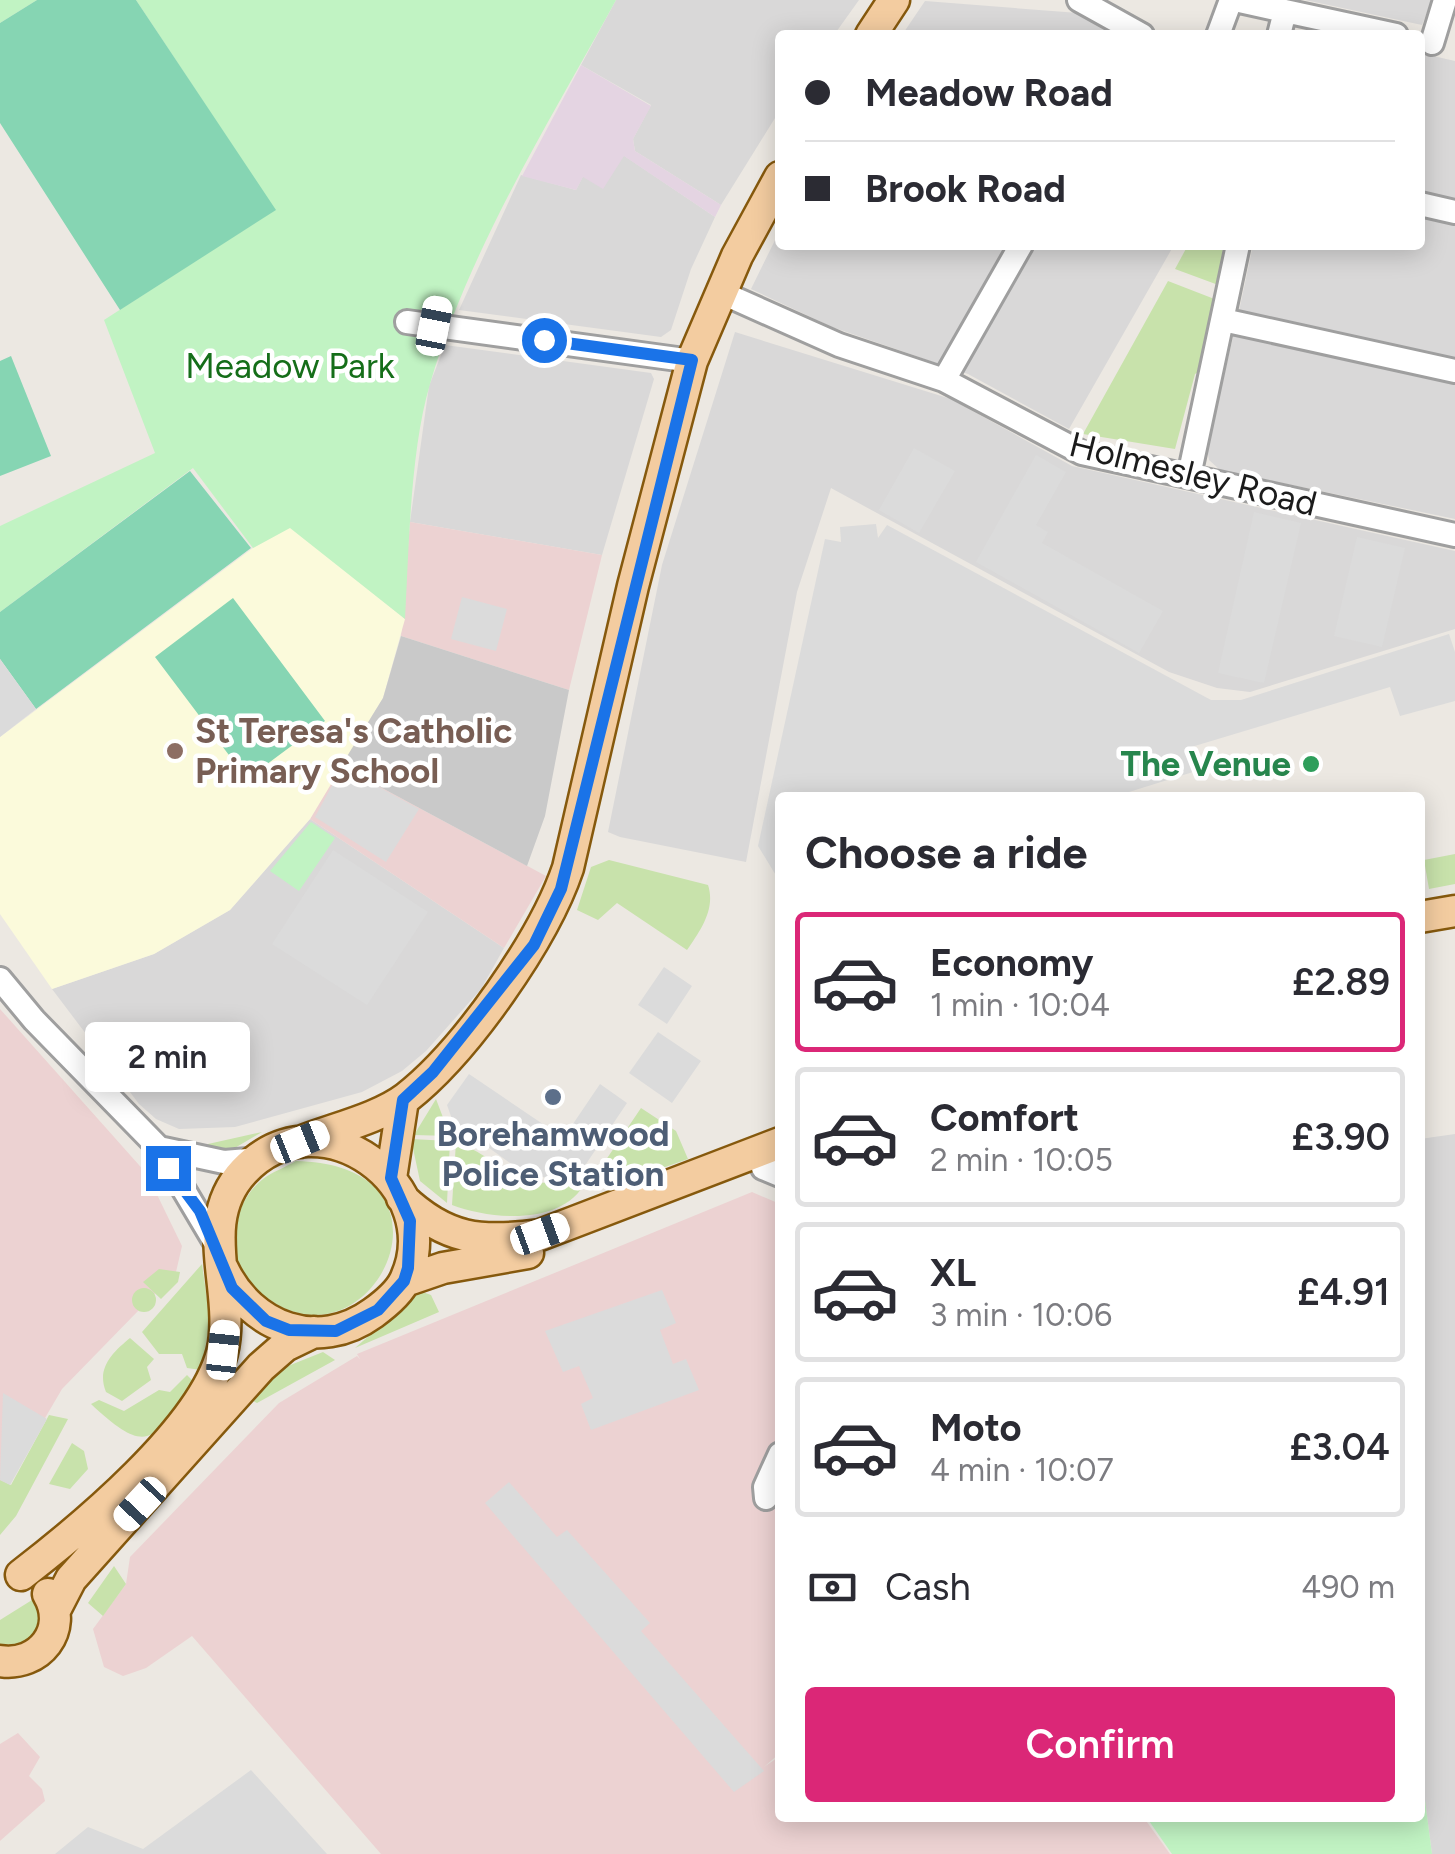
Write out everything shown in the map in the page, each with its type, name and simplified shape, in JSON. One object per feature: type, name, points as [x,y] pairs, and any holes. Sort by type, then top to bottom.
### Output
[{"type":"main road","points":[[874,30],[894,0]]},
{"type":"main road","points":[[10,1575],[87,1524],[205,1395],[223,1350],[218,1228],[231,1188],[259,1158],[403,1100],[433,1072],[534,945],[561,889],[692,360],[720,292],[775,187]]},
{"type":"main road","points":[[1425,917],[1455,911]]},
{"type":"main road","points":[[403,1100],[397,1188],[410,1247],[404,1281]]},
{"type":"main road","points":[[300,1142],[352,1148],[426,1220],[463,1236],[498,1240],[540,1234],[775,1162]]},
{"type":"main road","points":[[0,1662],[25,1661],[43,1649],[54,1630],[55,1610],[71,1579],[187,1455],[260,1367],[285,1346],[314,1332],[359,1323],[404,1281],[443,1268],[544,1249],[775,1162]]},
{"type":"main road","points":[[221,1259],[247,1306],[266,1321],[314,1332]]},
{"type":"main road","points":[[10,1575],[44,1588],[55,1610]]},
{"type":"street","points":[[1079,0],[1132,30]]},
{"type":"street","points":[[1220,30],[1233,0],[1373,30]]},
{"type":"street","points":[[1436,44],[1444,0]]},
{"type":"street","points":[[1280,30],[1285,11]]},
{"type":"street","points":[[1425,205],[1455,212]]},
{"type":"street","points":[[944,380],[1018,250]]},
{"type":"street","points":[[1189,476],[1237,250]]},
{"type":"street","name":"Holmesley Road","points":[[720,292],[839,345],[944,380],[1082,453],[1455,535]]},
{"type":"street","points":[[408,322],[436,315],[692,360]]},
{"type":"street","points":[[1223,320],[1455,371]]},
{"type":"street","points":[[0,979],[34,1020],[159,1148],[221,1259]]},
{"type":"street","points":[[159,1148],[224,1162],[259,1158]]},
{"type":"street","points":[[766,1498],[765,1487],[775,1465]]},
{"type":"shaded area","points":[[616,0],[859,0],[838,30],[775,30],[775,118],[721,205],[635,151],[633,139],[651,105],[581,65]]},
{"type":"shaded area","points":[[1305,0],[1432,0],[1422,25]]},
{"type":"shaded area","points":[[925,1],[1078,13],[1108,30],[905,30]]},
{"type":"shaded area","points":[[1425,54],[1455,61],[1455,203],[1425,196]]},
{"type":"shaded area","points":[[581,65],[651,106],[633,139],[635,151],[721,205],[715,217],[624,156],[603,189],[583,177],[576,190],[522,176]]},
{"type":"shaded area","points":[[623,155],[715,217],[691,269],[671,330],[661,337],[459,310],[521,175],[576,190],[583,176]]},
{"type":"shaded area","points":[[1425,214],[1455,221],[1455,362],[1239,311],[1252,250],[1425,250]]},
{"type":"shaded area","points":[[775,240],[775,250],[1171,250],[1069,429],[968,374],[832,327],[751,289]]},
{"type":"shaded area","points":[[735,332],[951,399],[1072,466],[1455,551],[1455,629],[1250,692],[1217,688],[1169,672],[831,488],[797,592],[746,862],[620,837],[608,832],[662,565]]},
{"type":"shaded area","points":[[1234,333],[1455,379],[1455,519],[1220,470],[1209,460],[1207,449]]},
{"type":"shaded area","points":[[445,345],[651,373],[654,379],[602,555],[410,522],[429,386]]},
{"type":"shaded area","points":[[914,448],[955,471],[919,533],[879,510]]},
{"type":"shaded area","points":[[1036,455],[1066,472],[1036,525],[1048,532],[1042,543],[1163,611],[1139,653],[976,562]]},
{"type":"shaded area","points":[[1254,512],[1301,523],[1264,683],[1218,673]]},
{"type":"shaded area","points":[[410,522],[602,555],[569,690],[401,636]]},
{"type":"shaded area","points":[[876,524],[878,538],[887,525],[1211,700],[1241,700],[1449,634],[1455,652],[1455,701],[1400,716],[1390,687],[1188,748],[1193,772],[1129,792],[775,792],[775,874],[758,846],[825,539],[841,542],[840,527]]},
{"type":"shaded area","name":"St Teresa's Catholic Primary School","points":[[290,527],[405,619],[383,698],[310,819],[230,910],[154,954],[52,989],[0,914],[0,737],[253,548]]},
{"type":"shaded area","points":[[1357,537],[1405,548],[1382,647],[1334,636]]},
{"type":"shaded area","points":[[462,597],[507,609],[496,651],[451,639]]},
{"type":"shaded area","points":[[401,636],[569,690],[545,816],[527,866],[341,766],[383,698]]},
{"type":"shaded area","points":[[0,659],[36,709],[0,737]]},
{"type":"shaded area","points":[[341,766],[546,876],[504,948],[310,819]]},
{"type":"shaded area","points":[[342,767],[419,809],[386,862],[315,817]]},
{"type":"shaded area","points":[[310,819],[504,948],[481,989],[426,1051],[402,1071],[362,1092],[235,1127],[179,1129],[156,1119],[139,1104],[52,989],[154,954],[230,910]]},
{"type":"shaded area","points":[[333,850],[428,912],[367,1005],[272,944]]},
{"type":"shaded area","points":[[664,967],[692,986],[667,1024],[638,1005]]},
{"type":"shaded area","points":[[0,1009],[147,1174],[182,1246],[176,1272],[62,1389],[0,1495]]},
{"type":"shaded area","points":[[658,1032],[701,1061],[672,1103],[629,1073]]},
{"type":"shaded area","points":[[469,1074],[559,1135],[551,1145],[556,1149],[600,1084],[627,1103],[584,1167],[573,1160],[562,1176],[531,1178],[453,1122],[447,1105]]},
{"type":"shaded area","points":[[1455,1134],[1455,1854],[1432,1854],[1425,1800],[1425,1138]]},
{"type":"shaded area","points":[[752,1192],[775,1202],[775,1757],[764,1767],[775,1759],[775,1822],[1147,1822],[1170,1854],[381,1854],[192,1636],[146,1668],[123,1676],[104,1667],[93,1629],[126,1584],[130,1557],[279,1403],[357,1356],[360,1359],[357,1354]]},
{"type":"shaded area","points":[[662,1290],[676,1323],[660,1330],[673,1364],[686,1359],[699,1390],[591,1430],[581,1404],[593,1398],[579,1366],[563,1372],[545,1331]]},
{"type":"shaded area","points":[[3,1393],[47,1419],[10,1485],[0,1480]]},
{"type":"shaded area","points":[[509,1482],[557,1537],[567,1530],[650,1623],[641,1631],[764,1771],[734,1792],[485,1503]]},
{"type":"shaded area","points":[[18,1733],[40,1757],[29,1776],[42,1789],[45,1801],[0,1841],[0,1744]]},
{"type":"shaded area","points":[[251,1770],[327,1854],[55,1854],[88,1827],[143,1849]]},
{"type":"green space","points":[[0,0],[37,0],[0,23]]},
{"type":"green space","points":[[37,0],[136,0],[276,210],[120,310],[0,123],[0,23]]},
{"type":"green space","name":"Meadow Park","points":[[136,0],[616,0],[512,188],[446,334],[418,439],[405,619],[290,528],[253,548],[193,468],[0,612],[0,526],[155,453],[104,320],[275,210]]},
{"type":"green space","points":[[1185,250],[1223,250],[1221,286],[1175,269]]},
{"type":"green space","points":[[1168,281],[1217,300],[1202,370],[1195,374],[1175,449],[1083,434]]},
{"type":"green space","points":[[11,356],[51,456],[0,476],[0,361]]},
{"type":"green space","points":[[190,471],[251,548],[36,709],[0,659],[0,612]]},
{"type":"green space","points":[[233,598],[325,721],[247,779],[155,657]]},
{"type":"green space","points":[[311,822],[335,838],[299,891],[270,871]]},
{"type":"green space","points":[[1455,854],[1455,884],[1429,889],[1425,860]]},
{"type":"green space","points":[[609,860],[708,885],[708,911],[687,950],[617,903],[598,920],[577,910],[591,867]]},
{"type":"green space","points":[[436,1099],[450,1136],[414,1135]]},
{"type":"green space","points":[[641,1108],[676,1131],[688,1159],[617,1184],[589,1185]]},
{"type":"green space","points":[[262,1132],[233,1149],[206,1150],[208,1144]]},
{"type":"green space","points":[[411,1139],[450,1141],[447,1203],[420,1181]]},
{"type":"green space","points":[[456,1142],[526,1180],[540,1183],[583,1175],[586,1181],[576,1196],[544,1212],[506,1216],[468,1210],[452,1205]]},
{"type":"green space","points":[[296,1161],[352,1172],[383,1197],[393,1231],[386,1265],[364,1295],[333,1313],[295,1312],[254,1287],[238,1261],[235,1232],[244,1202],[263,1179]]},
{"type":"green space","points":[[202,1264],[210,1321],[201,1370],[187,1368],[182,1354],[159,1354],[142,1332]]},
{"type":"green space","points":[[159,1269],[180,1272],[178,1282],[161,1299],[143,1282]]},
{"type":"green space","points":[[144,1288],[156,1300],[144,1312],[132,1300]]},
{"type":"green space","points":[[420,1291],[431,1295],[439,1312],[355,1348]]},
{"type":"green space","points":[[130,1338],[154,1359],[147,1367],[151,1380],[122,1401],[106,1392],[103,1375],[112,1355]]},
{"type":"green space","points":[[323,1352],[335,1360],[257,1403],[251,1400],[283,1368]]},
{"type":"green space","points":[[187,1375],[196,1384],[159,1429],[149,1435],[139,1437],[127,1432],[91,1404],[99,1400],[124,1411],[159,1390],[170,1392]]},
{"type":"green space","points":[[49,1415],[68,1419],[16,1516],[0,1535],[0,1480],[11,1485]]},
{"type":"green space","points":[[72,1443],[84,1451],[88,1469],[70,1489],[49,1484]]},
{"type":"green space","points":[[114,1566],[126,1584],[103,1616],[88,1603]]},
{"type":"green space","points":[[32,1600],[39,1609],[39,1630],[20,1645],[0,1644],[0,1620]]},
{"type":"green space","points":[[1425,1800],[1432,1854],[1172,1854],[1150,1822],[1425,1822]]},
{"type":"place","name":"St Teresa's Catholic Primary School","points":[[175,751]]},
{"type":"place","name":"The Venue","points":[[1311,764]]},
{"type":"place","name":"Borehamwood Police Station","points":[[553,1097]]},
{"type":"route","points":[[168,1168],[200,1211],[232,1288],[266,1321],[289,1330],[336,1331],[359,1323],[378,1310],[404,1281],[410,1221],[391,1178],[394,1136],[403,1100],[433,1072],[534,945],[561,889],[632,586],[692,360],[544,340]]}]
